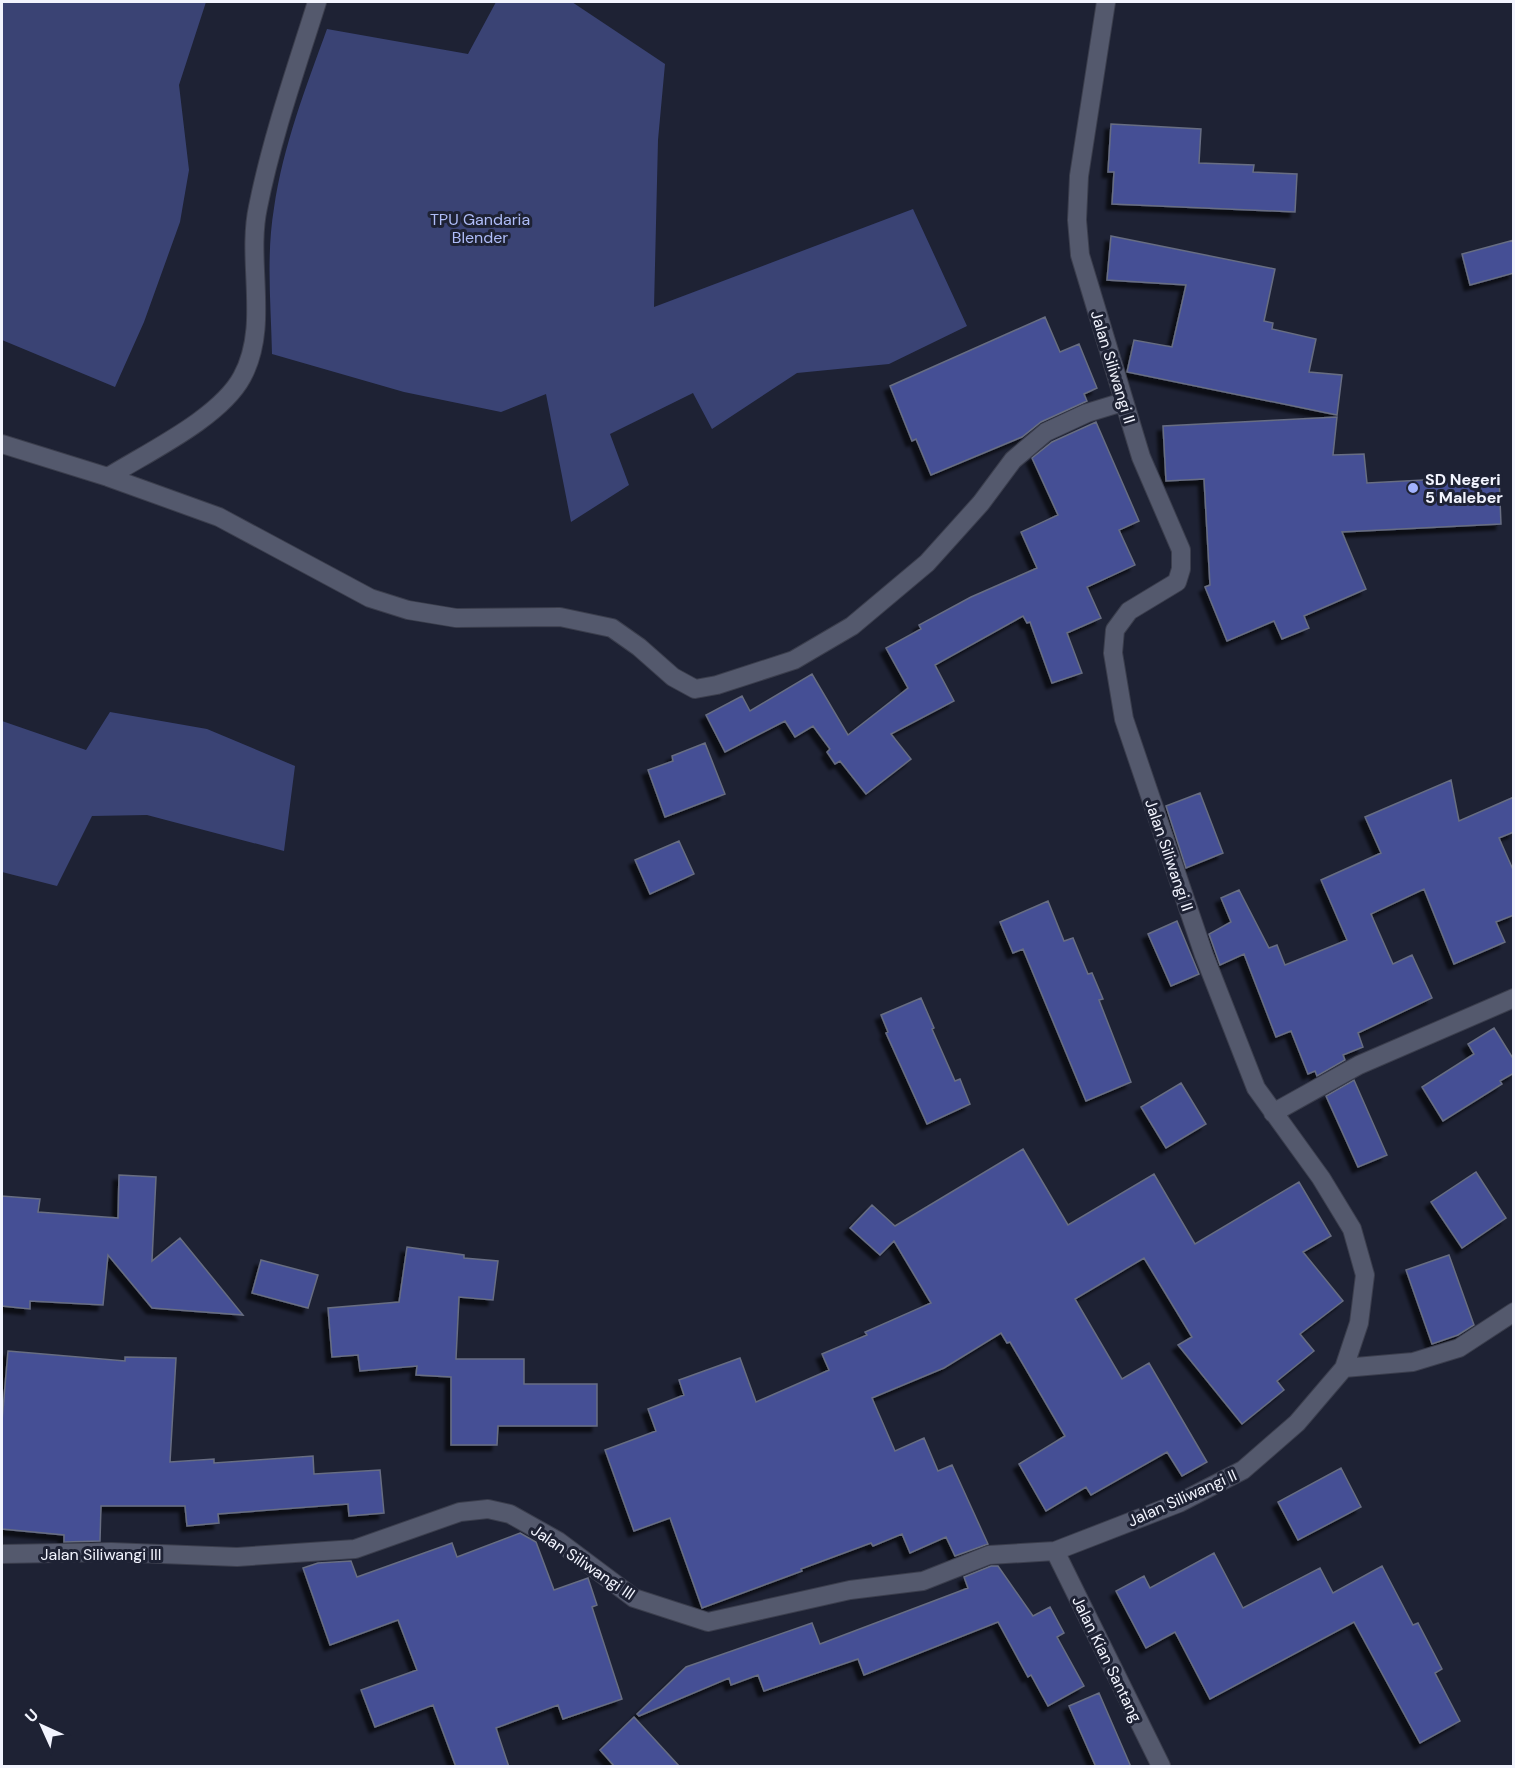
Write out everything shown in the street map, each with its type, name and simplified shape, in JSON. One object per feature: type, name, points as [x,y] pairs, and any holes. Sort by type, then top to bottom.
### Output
[{"type":"street","points":[[108,477],[207,415],[224,401],[241,378],[251,357],[255,326],[253,248],[257,208],[279,126],[317,2]]},
{"type":"street","name":"Jalan Siliwangi II","points":[[1055,1551],[1179,1503],[1243,1470],[1297,1423],[1344,1368],[1359,1323],[1365,1275],[1352,1229],[1321,1178],[1256,1088],[1204,955],[1124,719],[1113,653],[1115,630],[1130,611],[1177,582],[1181,569],[1181,550],[1141,457],[1080,255],[1077,220],[1079,176],[1106,2]]},
{"type":"street","points":[[2,444],[108,477],[219,518],[370,598],[408,610],[456,618],[560,616],[612,628],[639,647],[673,677],[695,688],[717,685],[794,660],[852,626],[927,563],[981,503],[1014,460],[1046,432],[1087,412],[1123,402]]},
{"type":"street","points":[[1273,1113],[1359,1065],[1514,998]]},
{"type":"street","points":[[1344,1368],[1413,1362],[1459,1348],[1514,1312]]},
{"type":"street","name":"Jalan Siliwangi III","points":[[2,1554],[111,1552],[237,1557],[355,1549],[460,1512],[488,1509],[510,1514],[558,1541],[634,1598],[708,1622],[850,1590],[923,1581],[989,1555],[1055,1551]]},
{"type":"street","name":"Jalan Kian Santang","points":[[1055,1551],[1161,1767]]},
{"type":"green space","points":[[2,2],[206,2],[179,85],[189,170],[180,222],[144,322],[115,387],[2,340]]},
{"type":"green space","name":"TPU Gandaria Blender","points":[[496,2],[572,2],[665,64],[658,140],[654,307],[913,209],[967,326],[889,364],[797,373],[712,429],[693,393],[610,434],[629,485],[571,522],[546,394],[501,412],[404,392],[272,354],[270,263],[274,208],[289,139],[327,29],[468,54]]},
{"type":"green space","points":[[110,712],[207,729],[295,766],[284,851],[147,815],[92,816],[57,886],[2,872],[2,721],[86,750]]},
{"type":"building","points":[[1111,124],[1201,129],[1199,163],[1254,165],[1253,172],[1297,174],[1295,212],[1112,204],[1114,172],[1108,172]]},
{"type":"building","points":[[1111,236],[1275,269],[1264,321],[1273,323],[1272,329],[1316,339],[1309,372],[1342,375],[1337,415],[1127,372],[1134,340],[1172,347],[1186,285],[1107,280]]},
{"type":"building","points":[[1514,240],[1514,273],[1470,285],[1462,254]]},
{"type":"building","points":[[1045,317],[1060,352],[1079,344],[1097,388],[1084,394],[1087,401],[1041,422],[1022,437],[931,475],[916,439],[912,441],[890,386]]},
{"type":"building","points":[[1337,417],[1333,455],[1364,454],[1367,483],[1499,476],[1501,524],[1342,532],[1366,589],[1304,616],[1309,628],[1282,639],[1274,621],[1227,641],[1205,587],[1210,585],[1204,479],[1166,481],[1163,426]]},
{"type":"building","points":[[1096,422],[1139,521],[1119,530],[1135,565],[1087,587],[1101,618],[1067,633],[1082,673],[1052,683],[1030,622],[1027,623],[1023,616],[935,665],[954,701],[891,734],[911,759],[866,794],[840,761],[835,764],[827,752],[830,749],[813,726],[795,737],[785,721],[725,752],[706,715],[742,696],[750,711],[812,674],[848,735],[908,688],[886,648],[921,629],[919,625],[971,597],[1037,568],[1021,532],[1058,515],[1032,458],[1052,442]]},
{"type":"building","points":[[705,743],[725,794],[665,817],[648,770],[673,761],[672,756]]},
{"type":"building","points":[[1451,780],[1459,821],[1514,797],[1514,832],[1499,838],[1514,872],[1514,915],[1496,922],[1505,942],[1454,964],[1424,889],[1371,914],[1393,964],[1412,955],[1432,998],[1358,1033],[1363,1047],[1343,1055],[1345,1060],[1317,1076],[1315,1071],[1308,1074],[1291,1031],[1276,1037],[1244,954],[1220,965],[1209,934],[1231,922],[1221,898],[1239,890],[1269,948],[1277,945],[1285,965],[1347,940],[1321,880],[1381,853],[1365,817]]},
{"type":"building","points":[[1200,793],[1223,853],[1186,868],[1166,806]]},
{"type":"building","points":[[679,841],[694,874],[650,894],[635,860]]},
{"type":"building","points":[[1048,901],[1064,941],[1073,938],[1088,974],[1092,973],[1103,999],[1099,1000],[1131,1082],[1086,1101],[1023,949],[1013,953],[1000,922]]},
{"type":"building","points":[[1177,921],[1199,974],[1171,986],[1148,934]]},
{"type":"building","points":[[921,998],[955,1081],[960,1079],[970,1104],[927,1124],[886,1033],[888,1032],[881,1015]]},
{"type":"building","points":[[1494,1028],[1514,1060],[1514,1073],[1500,1081],[1502,1084],[1443,1121],[1422,1087],[1474,1054],[1468,1044]]},
{"type":"building","points":[[1354,1080],[1387,1155],[1358,1167],[1326,1096]]},
{"type":"building","points":[[1181,1083],[1206,1124],[1166,1148],[1141,1107]]},
{"type":"building","points":[[1023,1149],[1068,1225],[1154,1174],[1195,1244],[1299,1182],[1331,1236],[1303,1252],[1343,1301],[1300,1334],[1314,1351],[1277,1381],[1284,1390],[1242,1424],[1178,1345],[1192,1337],[1144,1258],[1075,1299],[1122,1379],[1149,1363],[1207,1462],[1182,1476],[1167,1452],[1091,1495],[1086,1487],[1046,1511],[1019,1464],[1065,1436],[1010,1342],[1007,1343],[1001,1333],[944,1368],[872,1398],[895,1451],[924,1438],[938,1471],[952,1465],[988,1544],[955,1556],[946,1537],[910,1553],[902,1534],[873,1546],[871,1543],[702,1608],[670,1518],[634,1531],[605,1450],[656,1431],[648,1409],[684,1395],[679,1380],[740,1358],[756,1402],[829,1370],[822,1354],[867,1335],[865,1332],[931,1303],[894,1241],[880,1255],[850,1228],[872,1205],[895,1226]]},
{"type":"building","points":[[1476,1172],[1506,1218],[1462,1248],[1431,1202]]},
{"type":"building","points":[[119,1175],[156,1177],[152,1261],[180,1238],[243,1315],[152,1308],[108,1255],[103,1305],[30,1301],[30,1309],[2,1306],[2,1196],[40,1199],[38,1212],[118,1218]]},
{"type":"building","points":[[407,1247],[464,1255],[464,1258],[498,1261],[493,1300],[459,1297],[456,1359],[524,1359],[524,1384],[597,1384],[597,1426],[498,1426],[497,1445],[451,1445],[451,1377],[416,1375],[417,1366],[360,1371],[358,1355],[332,1357],[328,1308],[399,1302]]},
{"type":"building","points":[[1449,1255],[1474,1325],[1458,1335],[1432,1344],[1406,1270]]},
{"type":"building","points":[[261,1260],[318,1275],[308,1308],[252,1293]]},
{"type":"building","points":[[8,1351],[125,1361],[125,1357],[176,1358],[170,1462],[214,1459],[214,1463],[313,1456],[314,1474],[380,1470],[384,1513],[349,1516],[348,1504],[218,1514],[219,1523],[187,1526],[185,1506],[101,1506],[100,1541],[64,1542],[64,1535],[2,1529],[2,1421]]},
{"type":"building","points":[[1341,1468],[1361,1507],[1298,1540],[1278,1502]]},
{"type":"building","points":[[520,1533],[536,1542],[554,1590],[588,1578],[597,1605],[592,1607],[622,1699],[563,1719],[558,1705],[496,1728],[509,1767],[456,1767],[433,1705],[375,1727],[361,1690],[417,1670],[398,1620],[330,1645],[303,1568],[318,1563],[351,1561],[357,1577],[452,1543],[457,1557]]},
{"type":"building","points":[[1214,1553],[1243,1608],[1320,1568],[1333,1593],[1382,1566],[1413,1625],[1418,1623],[1442,1669],[1435,1673],[1460,1721],[1420,1743],[1354,1622],[1210,1699],[1175,1632],[1146,1648],[1116,1591],[1144,1576],[1150,1588]]},
{"type":"building","points":[[991,1566],[998,1566],[1033,1616],[1050,1607],[1064,1633],[1057,1637],[1084,1686],[1048,1706],[1031,1675],[1028,1677],[998,1622],[864,1675],[858,1659],[764,1691],[758,1675],[731,1685],[729,1678],[639,1716],[637,1714],[686,1667],[812,1623],[820,1644],[968,1588],[964,1577]]},
{"type":"building","points":[[1099,1693],[1131,1767],[1096,1767],[1069,1706]]},
{"type":"building","points":[[634,1717],[680,1767],[615,1767],[600,1750]]},
{"type":"place","name":"SD Negeri 5 Maleber","points":[[1413,488]]}]
